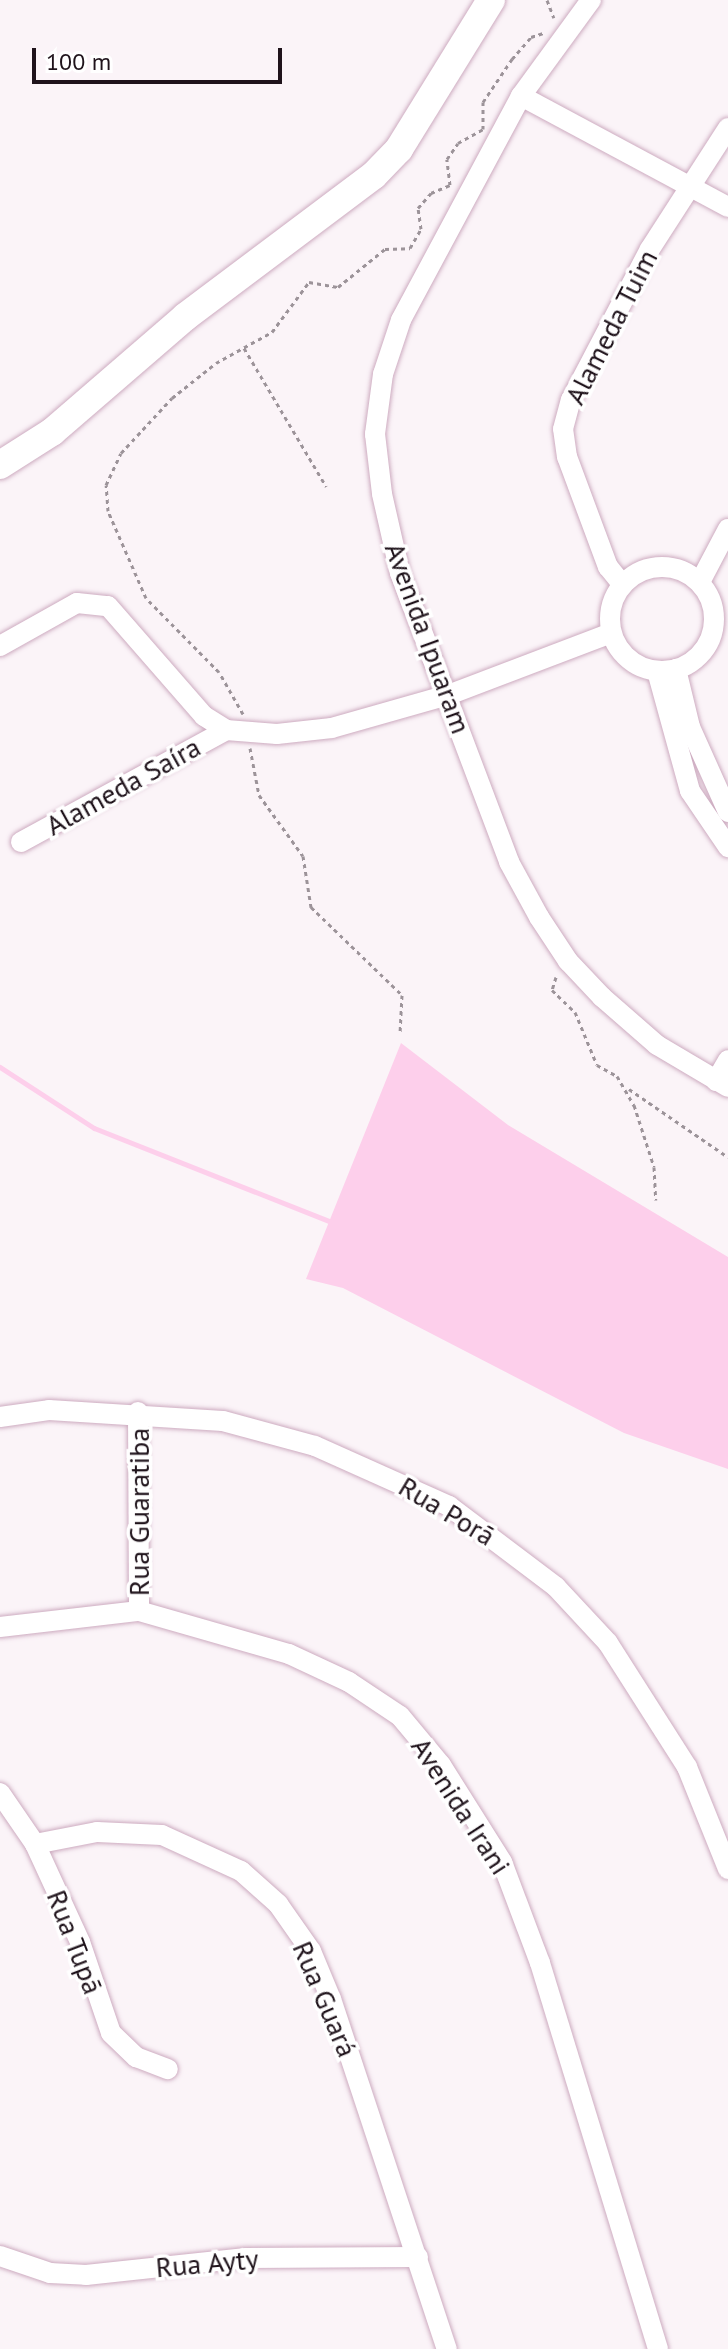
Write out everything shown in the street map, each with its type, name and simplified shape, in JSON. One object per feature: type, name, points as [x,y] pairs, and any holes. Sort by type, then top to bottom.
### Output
[{"type":"main road","points":[[0,465],[52,432],[185,317],[374,175],[399,149],[491,0]]},
{"type":"street","name":"Avenida Ipuaram","points":[[591,0],[521,96],[401,320],[383,374],[377,419],[382,494],[400,573],[509,862],[568,961],[657,1045],[722,1084]]},
{"type":"street","points":[[521,96],[728,207]]},
{"type":"street","name":"Alameda Tuim","points":[[622,584],[608,567],[567,457],[563,429],[571,400],[686,185],[728,128]]},
{"type":"street","points":[[700,582],[728,529]]},
{"type":"street","points":[[660,566],[682,570],[700,582],[709,596],[721,633],[707,647],[667,670],[630,661],[611,633],[612,601],[622,584],[639,571],[660,566]]},
{"type":"street","points":[[0,646],[77,603],[108,606],[187,699],[236,730],[277,734],[332,728],[448,695],[611,633]]},
{"type":"street","points":[[667,670],[728,812]]},
{"type":"street","points":[[667,670],[690,791],[728,847]]},
{"type":"street","name":"Alameda Saíra","points":[[21,842],[236,730]]},
{"type":"street","points":[[722,1084],[728,1060]]},
{"type":"street","name":"Rua Porã","points":[[0,1417],[49,1410],[138,1412],[223,1421],[315,1446],[449,1506],[556,1587],[608,1643],[648,1700],[687,1767],[728,1869]]},
{"type":"street","name":"Rua Guaratiba","points":[[138,1412],[139,1611]]},
{"type":"street","name":"Avenida Irani","points":[[0,1627],[139,1611],[222,1631],[349,1682],[400,1716],[441,1765],[502,1862],[519,1903],[658,2349]]},
{"type":"street","name":"Rua Tupã","points":[[0,1793],[35,1844],[80,1942],[111,2033],[136,2057],[168,2069]]},
{"type":"street","name":"Rua Guará","points":[[35,1844],[97,1832],[162,1835],[241,1871],[278,1904],[311,1951],[331,1999],[447,2349]]},
{"type":"street","name":"Rua Ayty","points":[[0,2256],[50,2273],[86,2275],[246,2258],[418,2257]]},
{"type":"path","points":[[400,1034],[402,995],[311,907],[303,856],[259,795],[236,730],[242,705],[219,672],[146,598],[108,511],[106,485],[121,453],[172,398],[272,332],[309,282],[338,287],[385,249],[410,248],[421,229],[418,208],[431,193],[450,185],[447,159],[458,143],[483,129],[483,102],[512,59],[531,37],[546,32],[555,16],[547,0]]},
{"type":"path","points":[[244,348],[326,486]]},
{"type":"path","points":[[568,961],[552,990],[575,1012],[597,1065],[728,1157]]},
{"type":"path","points":[[626,1086],[647,1137],[656,1200]]},
{"type":"shaded area","points":[[401,1043],[508,1125],[728,1257],[728,1469],[624,1433],[343,1288],[306,1279]]},
{"type":"waterway","points":[[0,1067],[94,1128],[329,1221]]}]
